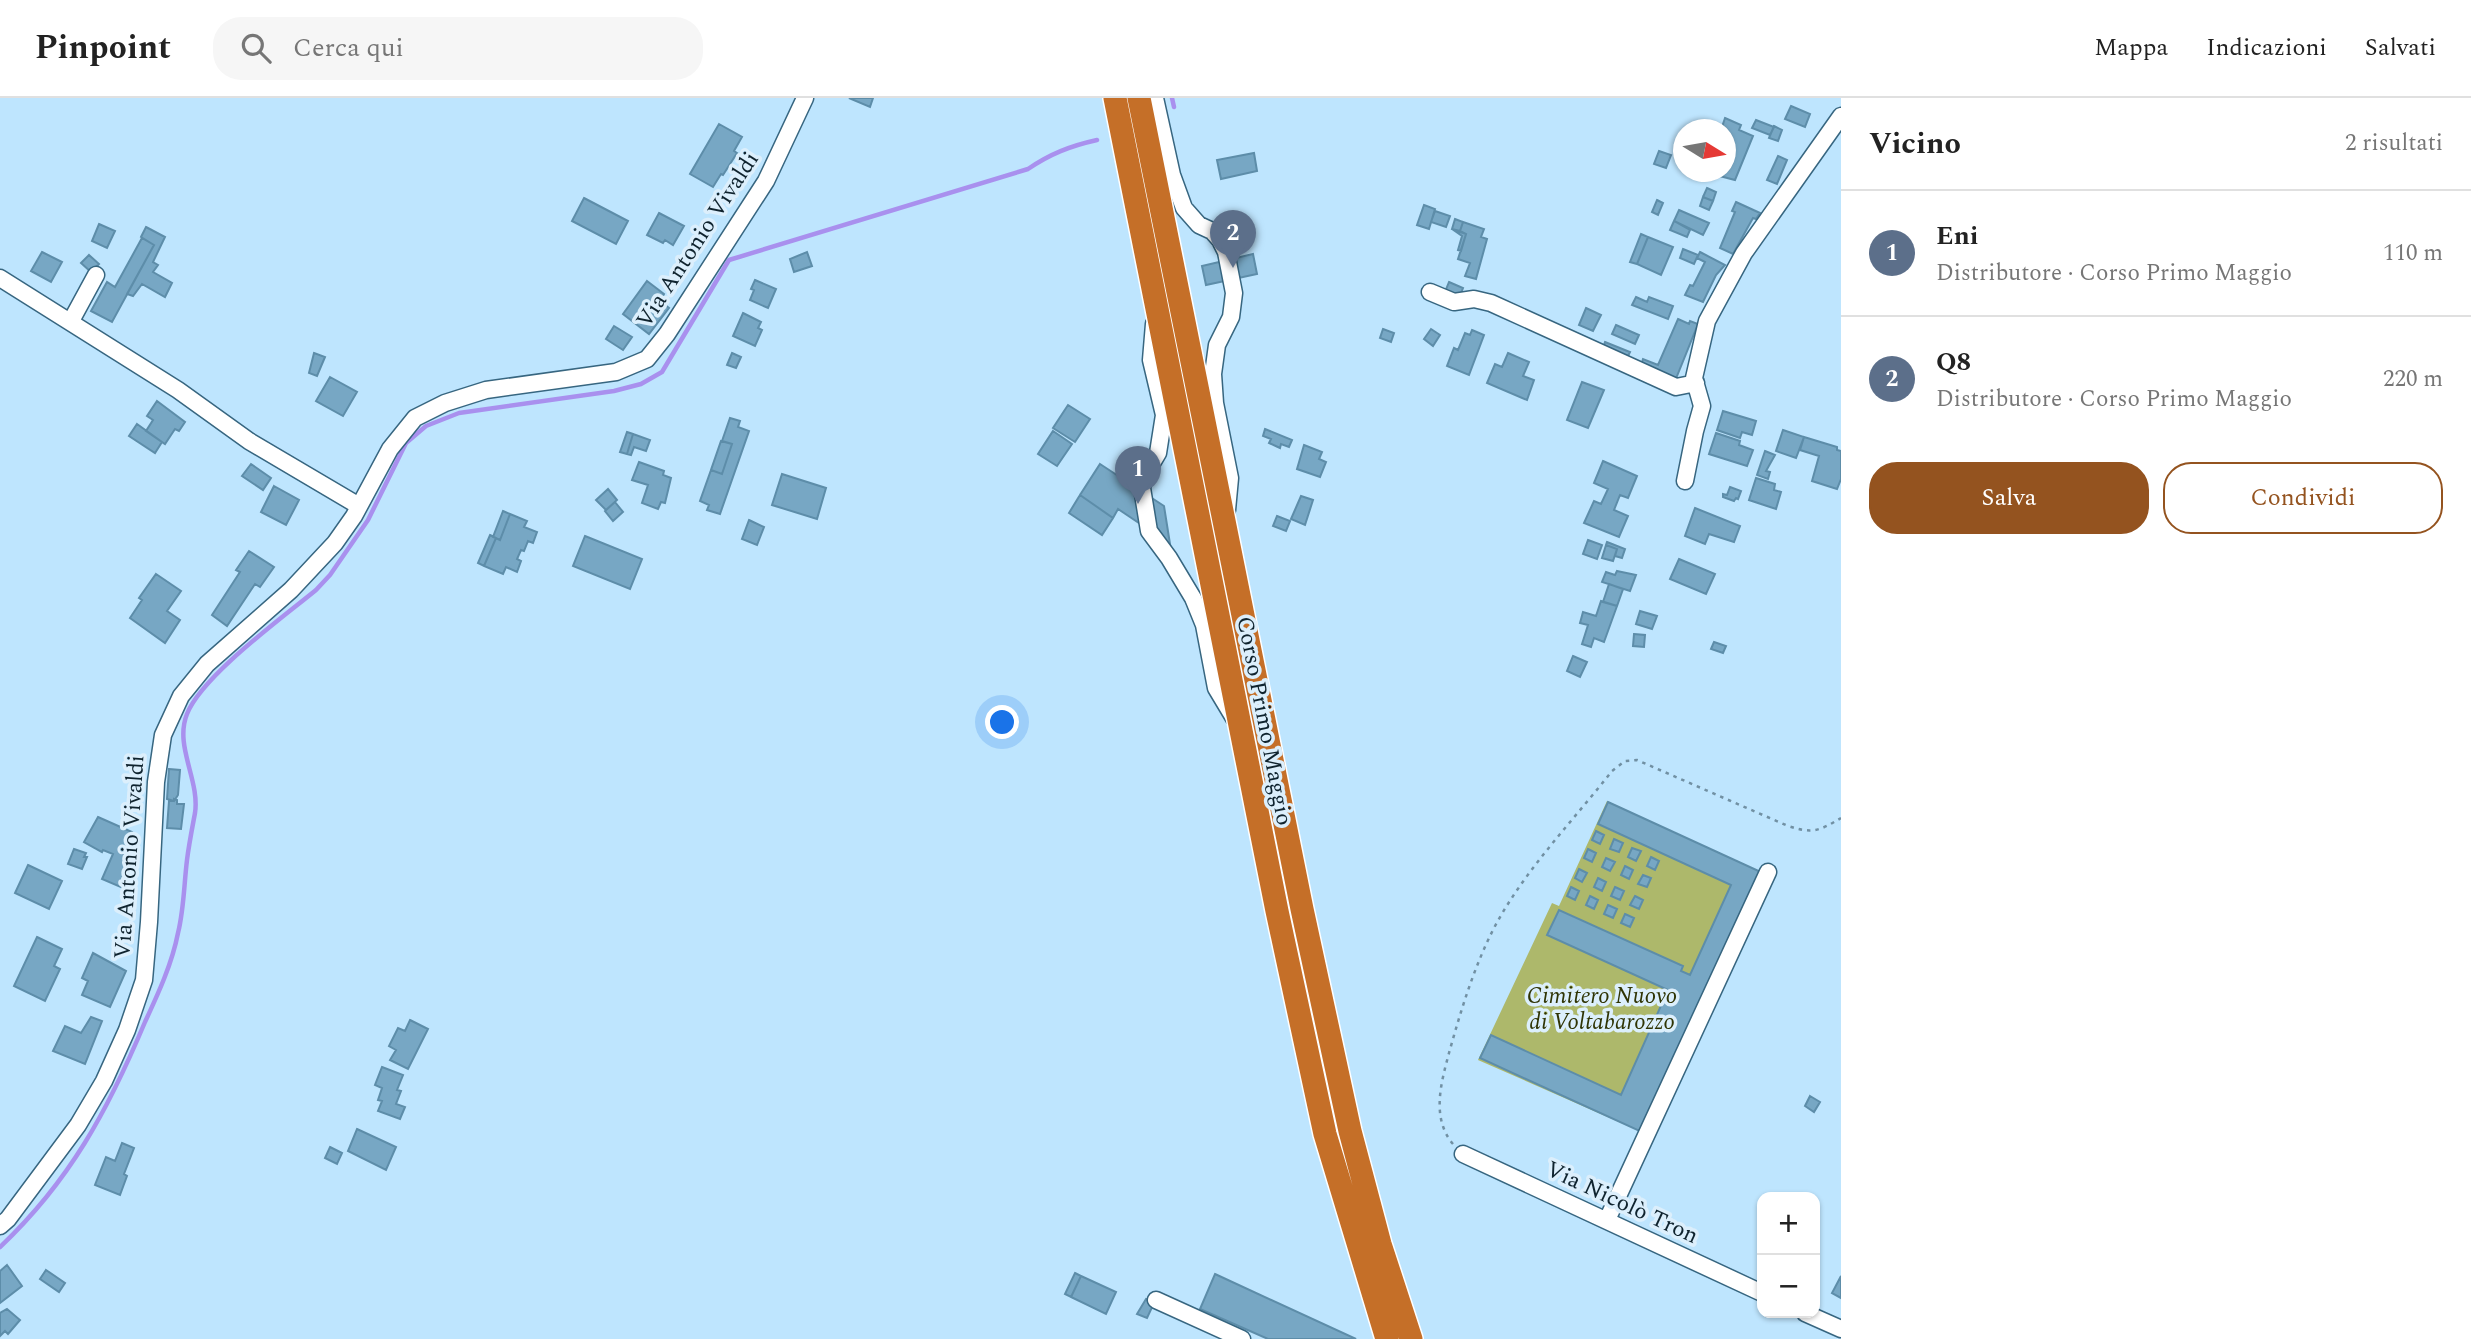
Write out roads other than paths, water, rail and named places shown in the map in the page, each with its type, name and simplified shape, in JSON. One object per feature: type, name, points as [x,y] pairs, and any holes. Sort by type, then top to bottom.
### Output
[{"type":"highway","name":"Corso Primo Maggio","points":[[1115,98],[1277,911],[1325,1134],[1387,1339]]},
{"type":"highway","name":"Corso Primo Maggio","points":[[1139,98],[1302,909],[1350,1131],[1380,1244],[1411,1339]]},
{"type":"street","name":"Via Antonio Vivaldi","points":[[0,1226],[78,1125],[104,1081],[127,1030],[144,979],[156,782],[163,735],[181,696],[207,664],[291,590],[335,543],[390,449],[415,418],[445,403],[486,390],[616,372],[648,359],[766,181],[805,98]]},
{"type":"street","points":[[1154,98],[1172,175],[1184,208],[1199,225],[1212,231],[1220,240],[1226,252],[1234,293],[1231,317],[1217,345],[1213,374],[1215,403],[1230,478],[1226,529]]},
{"type":"street","points":[[1685,481],[1702,406],[1694,377],[1707,321],[1744,253],[1841,116]]},
{"type":"street","points":[[71,321],[96,275]]},
{"type":"street","points":[[0,278],[178,390],[249,442],[359,506]]},
{"type":"street","points":[[1430,292],[1454,302],[1474,299],[1491,303],[1676,387],[1696,383]]},
{"type":"street","points":[[1156,301],[1151,360],[1164,415],[1160,447],[1145,475],[1142,488],[1149,531],[1193,598],[1204,625],[1216,688],[1242,731]]},
{"type":"street","points":[[1607,1220],[1769,872]]},
{"type":"street","name":"Via Nicolò Tron","points":[[1463,1154],[1757,1291]]},
{"type":"street","points":[[1156,1300],[1242,1339]]},
{"type":"street","points":[[1816,1318],[1841,1329]]},
{"type":"waterway","points":[[1172,98],[1174,107]]},
{"type":"waterway","points":[[0,1247],[47,1196],[85,1143],[117,1085],[168,967],[180,924],[196,801],[183,738],[187,714],[195,699],[225,665],[316,590],[330,575],[368,520],[406,443],[426,426],[459,413],[614,391],[641,384],[662,372],[729,260],[1028,169],[1061,151],[1097,140]]},
{"type":"place","name":"Q8","points":[[1233,268]]},
{"type":"place","name":"Eni","points":[[1138,504]]},
{"type":"park label","name":"Cimitero Nuovo di Voltabarozzo","points":[[1602,1009]]}]
